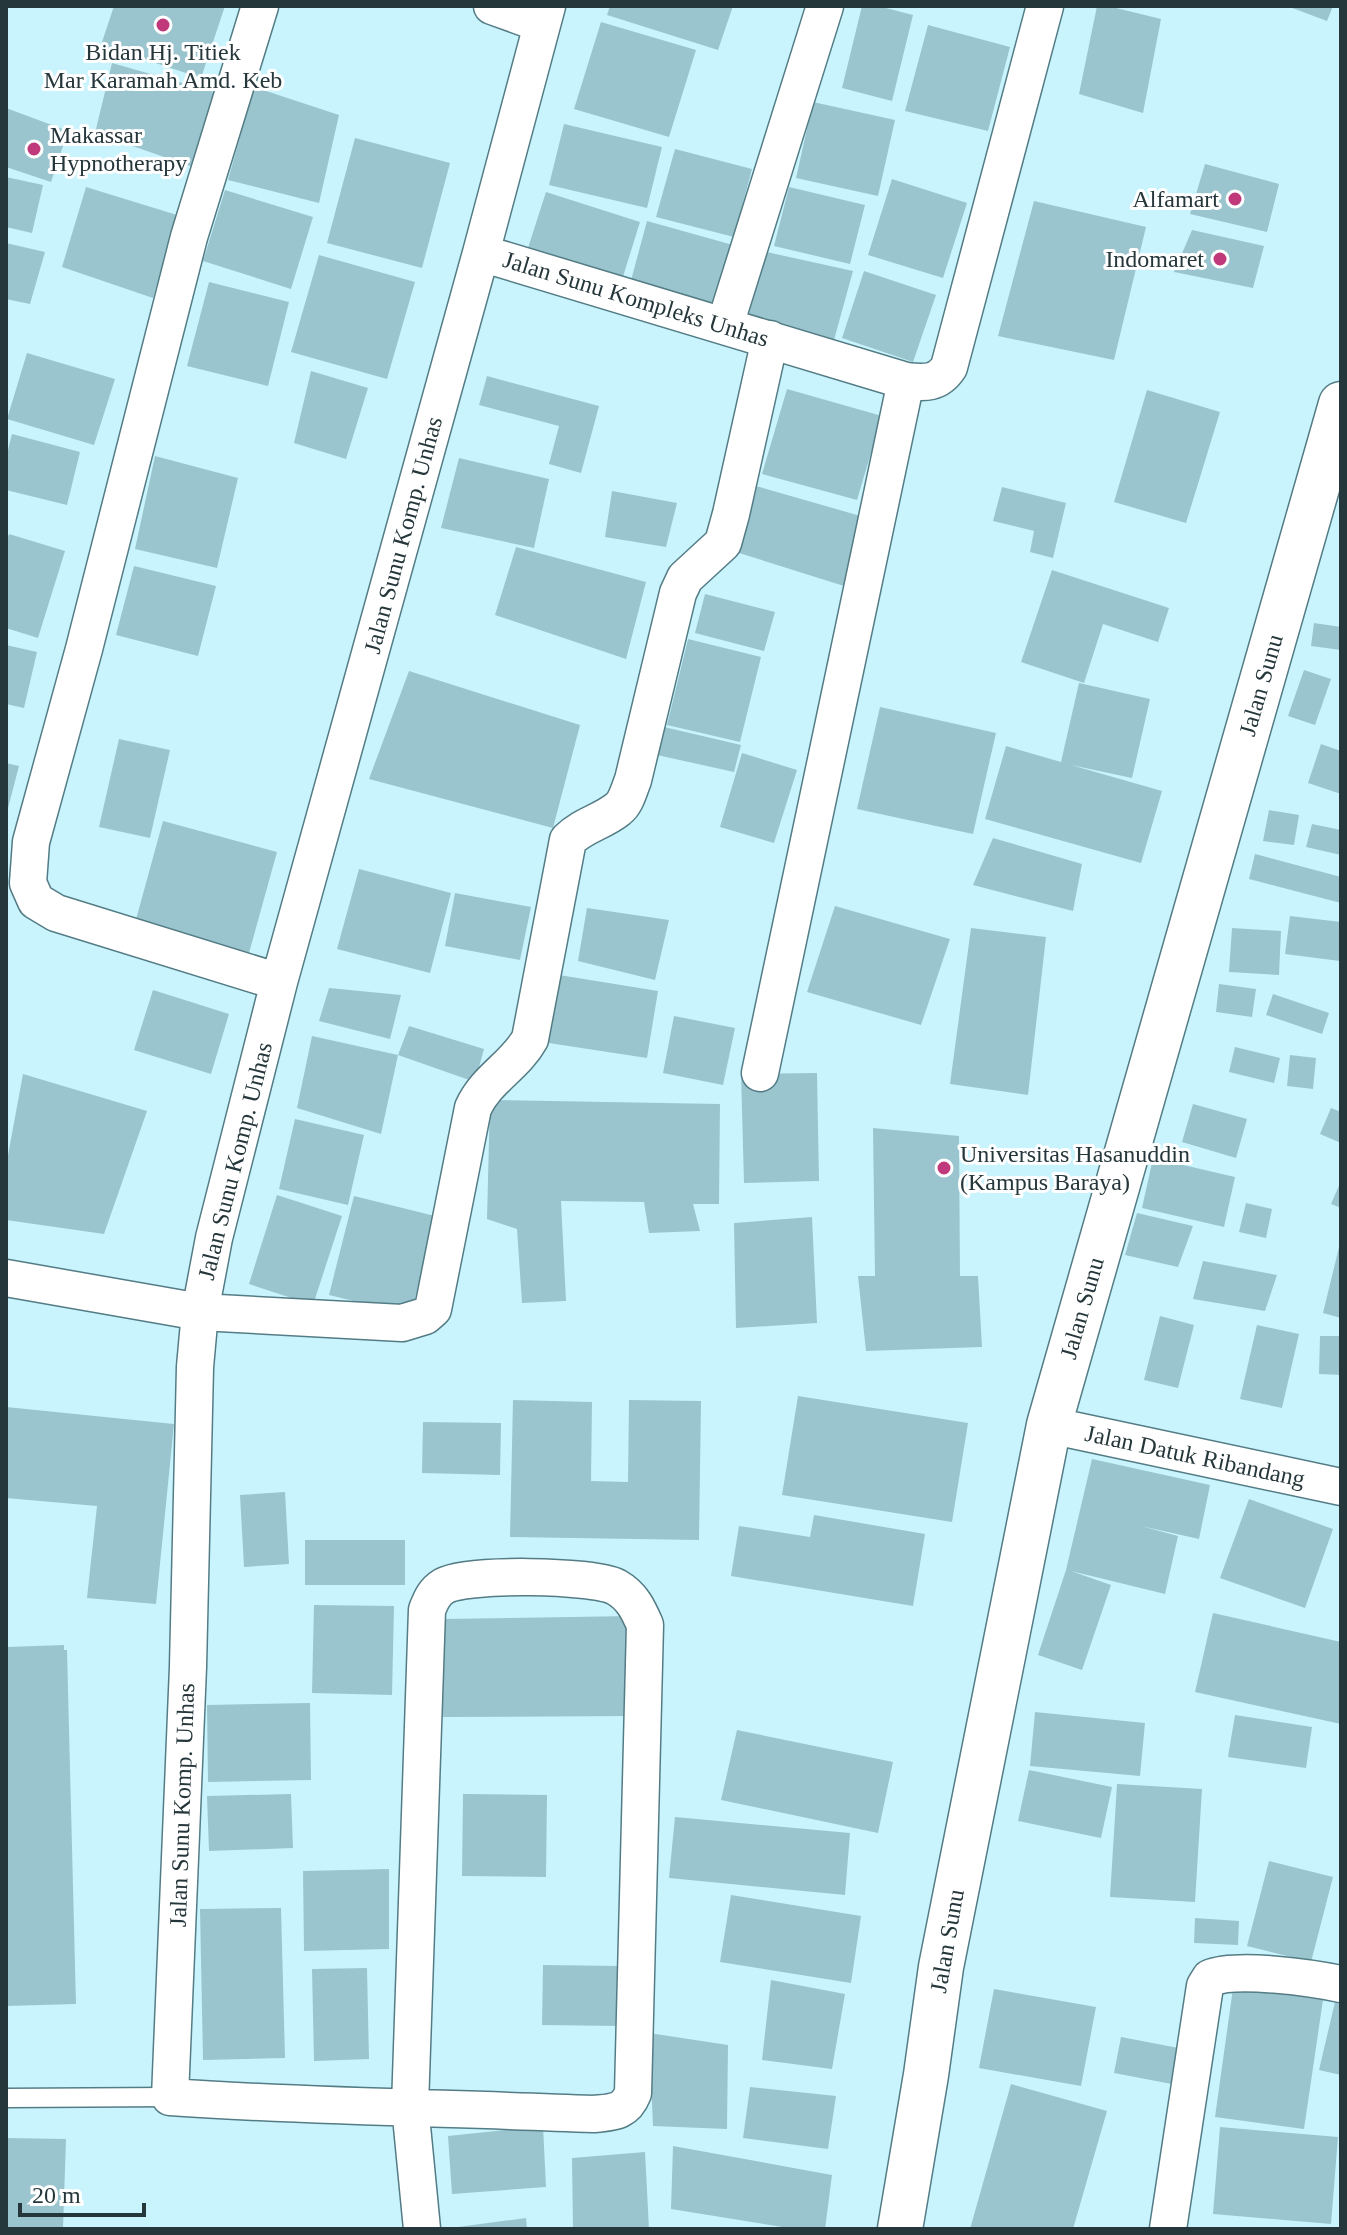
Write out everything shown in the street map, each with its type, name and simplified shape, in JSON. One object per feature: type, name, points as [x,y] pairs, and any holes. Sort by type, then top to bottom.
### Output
[{"type":"main road","name":"Jalan Sunu","points":[[900,2229],[941,1967],[1049,1425],[1341,404]]},
{"type":"street","points":[[260,6],[189,237],[84,649],[31,842],[28,883],[36,901],[56,913],[279,982]]},
{"type":"street","points":[[492,6],[545,15]]},
{"type":"street","points":[[725,325],[825,6]]},
{"type":"street","name":"Jalan Sunu Kompleks Unhas","points":[[545,15],[481,253],[906,381],[933,382],[943,376],[949,367],[1045,6]]},
{"type":"street","name":"Jalan Sunu Komp. Unhas","points":[[170,2097],[188,1667],[195,1367],[200,1312],[214,1238],[279,982],[481,253]]},
{"type":"street","points":[[6,1278],[200,1312],[402,1323],[425,1316],[433,1309],[473,1108],[480,1093],[514,1063],[530,1039],[568,840],[580,828],[620,808],[626,798],[678,593],[685,578],[723,543],[770,339]]},
{"type":"street","points":[[760,1073],[906,381]]},
{"type":"street","name":"Jalan Datuk Ribandang","points":[[1049,1425],[1341,1487]]},
{"type":"street","points":[[170,2097],[279,2105],[410,2106],[594,2114],[622,2110],[629,2104],[633,2093],[645,1625],[629,1595],[602,1582],[546,1578],[463,1581],[446,1585],[433,1595],[427,1610],[410,2106],[422,2229]]},
{"type":"street","points":[[1168,2229],[1205,1986],[1210,1978],[1272,1975],[1341,1984]]},
{"type":"lane","points":[[6,2098],[170,2097]]},
{"type":"building","name":"Bidan Hj. Titiek Mar Karamah Amd. Keb","points":[[114,6],[225,6],[201,78],[101,45]]},
{"type":"building","points":[[610,6],[733,6],[718,50],[607,15]]},
{"type":"building","points":[[862,6],[878,6],[913,15],[892,101],[842,88]]},
{"type":"building","points":[[1097,6],[1161,19],[1143,113],[1079,94]]},
{"type":"building","points":[[1287,6],[1333,6],[1327,21]]},
{"type":"building","points":[[601,22],[696,50],[669,137],[574,109]]},
{"type":"building","points":[[928,25],[1010,47],[988,131],[905,111]]},
{"type":"building","points":[[112,63],[214,92],[193,167],[95,133]]},
{"type":"building","points":[[254,87],[339,115],[319,203],[228,180]]},
{"type":"building","points":[[813,102],[895,120],[878,196],[796,178]]},
{"type":"building","name":"Makassar Hypnotherapy","points":[[6,108],[68,131],[51,182],[6,167]]},
{"type":"building","points":[[564,124],[662,147],[647,208],[549,185]]},
{"type":"building","points":[[355,138],[450,163],[422,268],[327,243]]},
{"type":"building","points":[[675,149],[752,169],[734,237],[656,217]]},
{"type":"building","name":"Alfamart","points":[[1205,164],[1279,184],[1267,232],[1190,214]]},
{"type":"building","points":[[6,177],[43,185],[32,233],[6,227]]},
{"type":"building","points":[[892,179],[967,203],[943,278],[868,255]]},
{"type":"building","points":[[86,187],[177,215],[153,298],[62,267]]},
{"type":"building","points":[[789,187],[865,205],[850,264],[774,246]]},
{"type":"building","points":[[225,190],[313,217],[291,289],[203,261]]},
{"type":"building","points":[[546,192],[640,222],[621,283],[526,254]]},
{"type":"building","points":[[1034,201],[1146,227],[1114,360],[998,336]]},
{"type":"building","points":[[647,221],[733,245],[717,309],[630,284]]},
{"type":"building","name":"Indomaret","points":[[1192,230],[1264,246],[1253,288],[1174,272]]},
{"type":"building","points":[[6,243],[45,252],[30,304],[6,299]]},
{"type":"building","points":[[762,251],[853,271],[834,340],[745,316]]},
{"type":"building","points":[[319,255],[415,282],[387,379],[291,352]]},
{"type":"building","points":[[864,271],[936,295],[913,362],[842,338]]},
{"type":"building","points":[[209,282],[289,302],[268,386],[187,366]]},
{"type":"building","points":[[27,353],[115,379],[94,445],[7,419]]},
{"type":"building","points":[[311,371],[368,388],[346,459],[294,443]]},
{"type":"building","points":[[487,376],[599,406],[581,473],[549,464],[559,426],[479,405]]},
{"type":"building","points":[[787,389],[882,416],[857,500],[762,474]]},
{"type":"building","points":[[1147,390],[1220,412],[1186,523],[1114,502]]},
{"type":"building","points":[[12,434],[80,452],[67,505],[6,490],[6,458]]},
{"type":"building","points":[[155,456],[238,478],[217,568],[135,549]]},
{"type":"building","points":[[459,458],[549,479],[534,548],[441,528]]},
{"type":"building","points":[[756,486],[864,517],[844,586],[736,552]]},
{"type":"building","points":[[1002,487],[1066,503],[1053,558],[1030,552],[1034,531],[993,521]]},
{"type":"building","points":[[612,491],[677,503],[666,547],[605,537]]},
{"type":"building","points":[[9,534],[65,551],[38,638],[6,628],[6,544]]},
{"type":"building","points":[[516,547],[646,582],[626,659],[495,615]]},
{"type":"building","points":[[134,566],[216,586],[198,656],[116,635]]},
{"type":"building","points":[[1052,570],[1169,608],[1158,642],[1103,624],[1084,683],[1021,662]]},
{"type":"building","points":[[705,594],[775,612],[764,651],[695,633]]},
{"type":"building","points":[[1314,623],[1341,627],[1341,650],[1311,646]]},
{"type":"building","points":[[688,639],[761,657],[740,742],[667,725]]},
{"type":"building","points":[[6,645],[37,652],[24,708],[6,704]]},
{"type":"building","points":[[1304,670],[1331,679],[1315,725],[1288,716]]},
{"type":"building","points":[[409,671],[580,725],[553,828],[369,779]]},
{"type":"building","points":[[1079,683],[1150,699],[1132,778],[1071,765],[1162,791],[1141,863],[985,819],[1006,746],[1061,762]]},
{"type":"building","points":[[880,707],[996,733],[973,834],[857,809]]},
{"type":"building","points":[[664,727],[741,745],[734,772],[657,755]]},
{"type":"building","points":[[119,739],[170,750],[150,838],[99,827]]},
{"type":"building","points":[[1321,744],[1341,751],[1341,794],[1308,783]]},
{"type":"building","points":[[742,753],[797,770],[774,843],[720,827]]},
{"type":"building","points":[[6,763],[19,766],[7,812],[6,811]]},
{"type":"building","points":[[1269,810],[1299,815],[1294,845],[1263,841]]},
{"type":"building","points":[[163,821],[277,852],[246,964],[132,934]]},
{"type":"building","points":[[1312,824],[1341,830],[1341,855],[1306,847]]},
{"type":"building","points":[[993,838],[1082,864],[1073,911],[973,885]]},
{"type":"building","points":[[1255,854],[1341,877],[1341,903],[1249,879]]},
{"type":"building","points":[[359,869],[451,893],[430,973],[337,949]]},
{"type":"building","points":[[455,893],[531,907],[520,960],[445,946]]},
{"type":"building","points":[[835,906],[950,939],[921,1025],[807,992]]},
{"type":"building","points":[[587,908],[669,920],[655,980],[578,961]]},
{"type":"building","points":[[1290,916],[1341,922],[1340,961],[1285,954]]},
{"type":"building","points":[[971,928],[1046,937],[1028,1095],[950,1084]]},
{"type":"building","points":[[1232,928],[1281,931],[1279,975],[1229,972]]},
{"type":"building","points":[[553,974],[658,991],[647,1058],[542,1042]]},
{"type":"building","points":[[1219,984],[1256,989],[1252,1017],[1216,1012]]},
{"type":"building","points":[[329,988],[401,995],[390,1039],[319,1021]]},
{"type":"building","points":[[153,990],[229,1014],[211,1074],[134,1050]]},
{"type":"building","points":[[1273,994],[1329,1013],[1322,1034],[1266,1015]]},
{"type":"building","points":[[674,1016],[735,1028],[723,1085],[663,1073]]},
{"type":"building","points":[[409,1026],[484,1049],[475,1082],[398,1055]]},
{"type":"building","points":[[312,1036],[398,1055],[381,1134],[297,1108]]},
{"type":"building","points":[[1235,1047],[1280,1058],[1274,1083],[1229,1072]]},
{"type":"building","points":[[1290,1055],[1316,1058],[1313,1089],[1287,1086]]},
{"type":"building","points":[[817,1073],[819,1181],[744,1183],[741,1074]]},
{"type":"building","points":[[23,1074],[147,1111],[104,1234],[6,1220],[6,1166]]},
{"type":"building","points":[[490,1100],[720,1104],[719,1204],[693,1204],[700,1231],[649,1233],[644,1202],[561,1201],[566,1301],[522,1303],[517,1229],[487,1219]]},
{"type":"building","points":[[1193,1104],[1247,1119],[1236,1158],[1182,1142]]},
{"type":"building","points":[[1331,1108],[1341,1112],[1341,1143],[1320,1134]]},
{"type":"building","points":[[295,1119],[364,1135],[348,1205],[279,1189]]},
{"type":"building","points":[[873,1128],[959,1136],[960,1276],[978,1276],[982,1347],[866,1351],[858,1276],[875,1276]]},
{"type":"building","points":[[1153,1158],[1235,1177],[1224,1227],[1142,1208]]},
{"type":"building","points":[[1341,1181],[1341,1208],[1331,1204]]},
{"type":"building","points":[[277,1195],[342,1216],[313,1305],[249,1284]]},
{"type":"building","points":[[354,1196],[435,1216],[411,1315],[329,1295]]},
{"type":"building","points":[[1246,1203],[1272,1209],[1266,1238],[1239,1232]]},
{"type":"building","points":[[1137,1213],[1193,1226],[1178,1267],[1125,1255]]},
{"type":"building","points":[[812,1217],[817,1323],[736,1328],[734,1223]]},
{"type":"building","points":[[1341,1243],[1341,1318],[1323,1313]]},
{"type":"building","points":[[1203,1261],[1277,1275],[1265,1311],[1193,1299]]},
{"type":"building","points":[[1160,1316],[1194,1325],[1178,1388],[1144,1380]]},
{"type":"building","points":[[1257,1325],[1299,1334],[1282,1408],[1240,1399]]},
{"type":"building","points":[[1320,1336],[1341,1336],[1341,1375],[1319,1374]]},
{"type":"building","points":[[798,1396],[968,1423],[952,1522],[782,1495]]},
{"type":"building","points":[[513,1400],[592,1402],[591,1481],[628,1482],[629,1400],[701,1401],[699,1540],[510,1537]]},
{"type":"building","points":[[6,1407],[174,1424],[156,1604],[87,1598],[97,1506],[6,1498]]},
{"type":"building","points":[[423,1422],[501,1423],[500,1475],[422,1473]]},
{"type":"building","points":[[1092,1459],[1210,1485],[1199,1539],[1141,1526],[1178,1536],[1165,1594],[1071,1571],[1111,1585],[1082,1670],[1038,1655],[1066,1570]]},
{"type":"building","points":[[285,1492],[289,1564],[244,1567],[240,1495]]},
{"type":"building","points":[[1249,1499],[1333,1529],[1305,1608],[1220,1578]]},
{"type":"building","points":[[814,1515],[925,1534],[913,1606],[731,1576],[739,1526],[810,1537]]},
{"type":"building","points":[[305,1540],[405,1540],[405,1585],[305,1585]]},
{"type":"building","points":[[314,1605],[394,1606],[392,1695],[312,1693]]},
{"type":"building","points":[[1213,1613],[1341,1642],[1341,1724],[1195,1692]]},
{"type":"building","points":[[633,1616],[634,1716],[443,1717],[442,1619]]},
{"type":"building","points":[[64,1645],[64,1650],[67,1650],[76,2004],[6,2006],[6,1647]]},
{"type":"building","points":[[310,1703],[311,1780],[208,1782],[207,1705]]},
{"type":"building","points":[[1035,1712],[1145,1723],[1140,1776],[1030,1766]]},
{"type":"building","points":[[1235,1715],[1312,1727],[1306,1768],[1228,1757]]},
{"type":"building","points":[[737,1730],[893,1762],[878,1833],[721,1800]]},
{"type":"building","points":[[1029,1770],[1112,1787],[1101,1838],[1018,1821]]},
{"type":"building","points":[[1117,1784],[1202,1789],[1195,1902],[1110,1897]]},
{"type":"building","points":[[291,1794],[293,1848],[209,1851],[207,1796]]},
{"type":"building","points":[[463,1794],[547,1795],[546,1877],[462,1876]]},
{"type":"building","points":[[675,1817],[850,1833],[845,1895],[669,1878]]},
{"type":"building","points":[[1269,1861],[1333,1877],[1311,1962],[1247,1946]]},
{"type":"building","points":[[389,1869],[389,1949],[304,1951],[303,1871]]},
{"type":"building","points":[[731,1895],[861,1916],[851,1983],[720,1962]]},
{"type":"building","points":[[281,1908],[285,2058],[203,2060],[200,1909]]},
{"type":"building","points":[[1195,1918],[1239,1921],[1238,1945],[1194,1943]]},
{"type":"building","points":[[543,1965],[621,1966],[620,2026],[542,2025]]},
{"type":"building","points":[[367,1968],[369,2059],[314,2061],[312,1969]]},
{"type":"building","points":[[771,1980],[845,1994],[832,2069],[762,2060]]},
{"type":"building","points":[[1234,1981],[1324,1993],[1304,2129],[1215,2117]]},
{"type":"building","points":[[994,1989],[1096,2007],[1081,2086],[979,2068]]},
{"type":"building","points":[[1335,2002],[1341,2004],[1341,2075],[1319,2070]]},
{"type":"building","points":[[649,2033],[728,2045],[727,2129],[653,2126]]},
{"type":"building","points":[[1121,2037],[1189,2050],[1182,2086],[1114,2073]]},
{"type":"building","points":[[1011,2084],[1107,2111],[1073,2229],[970,2229]]},
{"type":"building","points":[[750,2087],[836,2096],[828,2149],[743,2138]]},
{"type":"building","points":[[543,2126],[546,2187],[452,2194],[448,2136]]},
{"type":"building","points":[[1220,2127],[1338,2137],[1331,2224],[1213,2214]]},
{"type":"building","points":[[6,2138],[66,2139],[63,2229],[6,2229]]},
{"type":"building","points":[[673,2146],[832,2175],[825,2229],[795,2229],[671,2209]]},
{"type":"building","points":[[645,2152],[649,2229],[573,2229],[572,2158]]},
{"type":"building","points":[[526,2218],[527,2229],[458,2229],[458,2227]]},
{"type":"place","name":"Bidan Hj. Titiek Mar Karamah Amd. Keb","points":[[163,25]]},
{"type":"place","name":"Makassar Hypnotherapy","points":[[34,149]]},
{"type":"place","name":"Alfamart","points":[[1235,199]]},
{"type":"place","name":"Indomaret","points":[[1220,259]]},
{"type":"place","name":"Universitas Hasanuddin (Kampus Baraya)","points":[[944,1168]]}]
